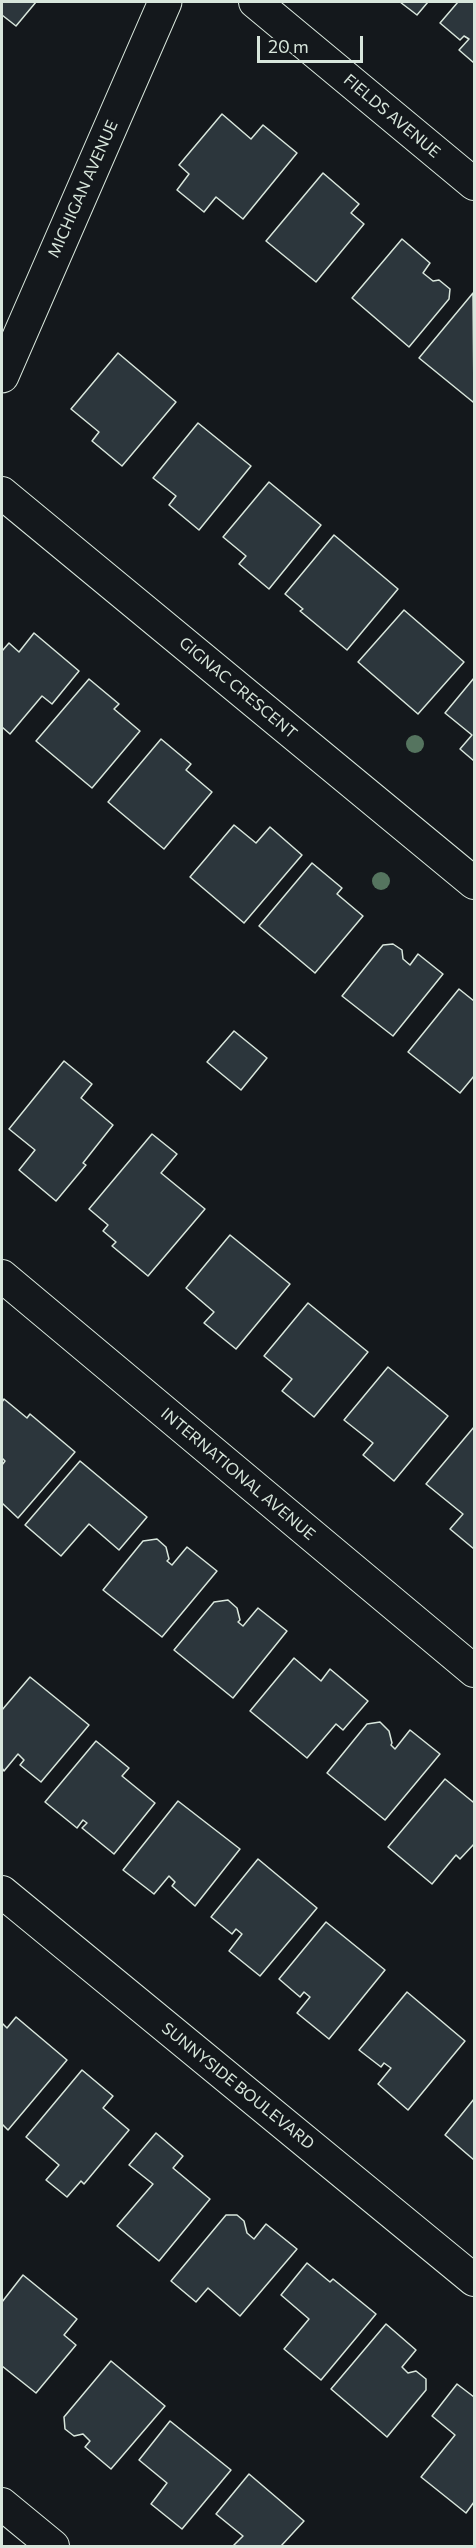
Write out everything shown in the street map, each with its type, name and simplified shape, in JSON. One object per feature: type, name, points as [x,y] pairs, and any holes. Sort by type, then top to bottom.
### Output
[{"type":"street","name":"MICHIGAN AVENUE","points":[[2,375],[165,2]]},
{"type":"street","name":"FIELDS AVENUE","points":[[255,2],[474,184]]},
{"type":"street","name":"GIGNAC CRESCENT","points":[[2,493],[474,883]]},
{"type":"street","name":"INTERNATIONAL AVENUE","points":[[2,1276],[474,1671]]},
{"type":"street","name":"SUNNYSIDE BOULEVARD","points":[[2,1892],[474,2280]]},
{"type":"street","points":[[2,2504],[53,2547]]},
{"type":"building","points":[[2,2],[36,2],[16,26],[2,15]]},
{"type":"building","points":[[400,2],[428,2],[417,15]]},
{"type":"building","points":[[458,2],[474,2],[474,63],[459,50],[469,39],[464,36],[460,40],[440,23]]},
{"type":"building","points":[[222,114],[251,139],[263,125],[297,153],[243,219],[216,197],[204,212],[177,190],[189,174],[179,165]]},
{"type":"building","points":[[323,173],[359,204],[351,213],[364,224],[316,282],[266,241]]},
{"type":"building","points":[[402,239],[430,263],[423,273],[433,281],[439,280],[450,289],[449,299],[409,347],[352,298]]},
{"type":"building","points":[[473,293],[474,400],[473,402],[419,358]]},
{"type":"building","points":[[118,353],[176,402],[122,466],[92,441],[99,432],[71,409]]},
{"type":"building","points":[[198,423],[251,466],[199,530],[169,505],[176,496],[153,478]]},
{"type":"building","points":[[269,482],[321,525],[269,589],[239,564],[246,556],[223,537]]},
{"type":"building","points":[[334,535],[398,589],[347,650],[300,611],[303,609],[285,594]]},
{"type":"building","points":[[404,610],[464,662],[418,714],[358,662]]},
{"type":"building","points":[[34,633],[79,671],[52,704],[42,696],[10,734],[2,727],[2,651],[9,643],[19,652]]},
{"type":"building","points":[[474,678],[474,761],[460,749],[472,735],[445,713]]},
{"type":"building","points":[[89,679],[119,704],[114,709],[140,731],[92,788],[36,741]]},
{"type":"building","points":[[161,739],[191,764],[186,770],[212,792],[164,849],[108,802]]},
{"type":"building","points":[[234,825],[256,843],[270,827],[302,855],[244,923],[190,877]]},
{"type":"building","points":[[312,863],[342,888],[337,894],[363,916],[315,973],[259,926]]},
{"type":"building","points":[[393,944],[402,950],[403,959],[410,965],[418,954],[443,974],[393,1036],[342,996],[383,945]]},
{"type":"building","points":[[459,989],[474,1001],[474,1076],[460,1093],[408,1052]]},
{"type":"building","points":[[234,1031],[267,1058],[241,1090],[207,1062]]},
{"type":"building","points":[[64,1061],[92,1084],[81,1098],[113,1125],[83,1163],[86,1165],[56,1201],[19,1170],[35,1150],[9,1129]]},
{"type":"building","points":[[152,1134],[177,1154],[161,1173],[205,1209],[148,1276],[112,1246],[116,1242],[103,1231],[108,1225],[89,1209]]},
{"type":"building","points":[[230,1235],[290,1284],[236,1349],[204,1323],[214,1312],[186,1288]]},
{"type":"building","points":[[308,1303],[368,1352],[314,1417],[282,1391],[292,1379],[264,1356]]},
{"type":"building","points":[[388,1367],[448,1416],[394,1481],[363,1455],[373,1443],[344,1420]]},
{"type":"building","points":[[4,1399],[27,1418],[30,1414],[75,1452],[18,1518],[2,1503],[2,1465],[5,1461],[2,1458],[2,1402]]},
{"type":"building","points":[[474,1427],[474,1549],[450,1529],[463,1514],[426,1484]]},
{"type":"building","points":[[80,1461],[147,1517],[119,1550],[89,1524],[61,1556],[25,1525]]},
{"type":"building","points":[[157,1539],[166,1547],[169,1559],[167,1561],[172,1565],[187,1547],[217,1571],[162,1637],[103,1590],[143,1541]]},
{"type":"building","points":[[228,1600],[237,1608],[240,1620],[238,1622],[243,1626],[258,1608],[287,1631],[233,1698],[174,1650],[214,1602]]},
{"type":"building","points":[[294,1658],[321,1681],[330,1669],[368,1701],[343,1730],[336,1724],[307,1758],[250,1711]]},
{"type":"building","points":[[30,1677],[89,1725],[41,1782],[20,1765],[24,1760],[18,1754],[4,1771],[2,1768],[2,1710]]},
{"type":"building","points":[[380,1722],[389,1731],[391,1745],[395,1749],[410,1730],[440,1754],[385,1820],[327,1773],[367,1724]]},
{"type":"building","points":[[96,1741],[129,1768],[122,1776],[155,1803],[114,1854],[82,1828],[87,1823],[83,1820],[77,1828],[45,1802]]},
{"type":"building","points":[[445,1779],[473,1802],[474,1800],[474,1844],[460,1859],[456,1855],[432,1884],[388,1847]]},
{"type":"building","points":[[178,1801],[240,1849],[195,1906],[172,1886],[175,1882],[169,1876],[154,1894],[123,1870]]},
{"type":"building","points":[[258,1859],[317,1908],[260,1976],[229,1951],[242,1934],[236,1929],[232,1934],[211,1917]]},
{"type":"building","points":[[326,1922],[385,1970],[329,2039],[297,2013],[310,1997],[304,1992],[300,1997],[279,1979]]},
{"type":"building","points":[[407,1992],[465,2041],[408,2110],[378,2084],[391,2068],[384,2063],[381,2067],[359,2050]]},
{"type":"building","points":[[16,2017],[67,2060],[8,2130],[2,2124],[2,2026],[3,2024],[7,2028]]},
{"type":"building","points":[[82,2070],[113,2096],[103,2108],[129,2130],[84,2184],[81,2181],[67,2197],[46,2180],[59,2165],[26,2137]]},
{"type":"building","points":[[474,2099],[474,2160],[445,2135]]},
{"type":"building","points":[[156,2133],[183,2156],[173,2168],[210,2199],[159,2261],[117,2226],[153,2184],[129,2165]]},
{"type":"building","points":[[226,2215],[237,2215],[244,2221],[247,2233],[254,2239],[266,2224],[297,2249],[240,2316],[208,2288],[196,2302],[171,2281]]},
{"type":"building","points":[[307,2263],[330,2282],[333,2279],[376,2314],[321,2380],[284,2349],[309,2319],[281,2295]]},
{"type":"building","points":[[23,2275],[77,2319],[64,2335],[76,2345],[36,2393],[2,2366],[2,2302]]},
{"type":"building","points":[[386,2324],[416,2350],[402,2367],[408,2373],[416,2371],[426,2379],[426,2390],[387,2437],[331,2389]]},
{"type":"building","points":[[111,2361],[165,2406],[111,2469],[85,2447],[90,2441],[83,2434],[74,2436],[65,2429],[64,2417]]},
{"type":"building","points":[[457,2384],[474,2397],[474,2502],[466,2513],[421,2477],[455,2435],[432,2416]]},
{"type":"building","points":[[170,2421],[231,2470],[182,2529],[151,2504],[167,2483],[139,2460]]},
{"type":"building","points":[[249,2474],[304,2521],[281,2546],[233,2546],[243,2536],[216,2514]]}]
